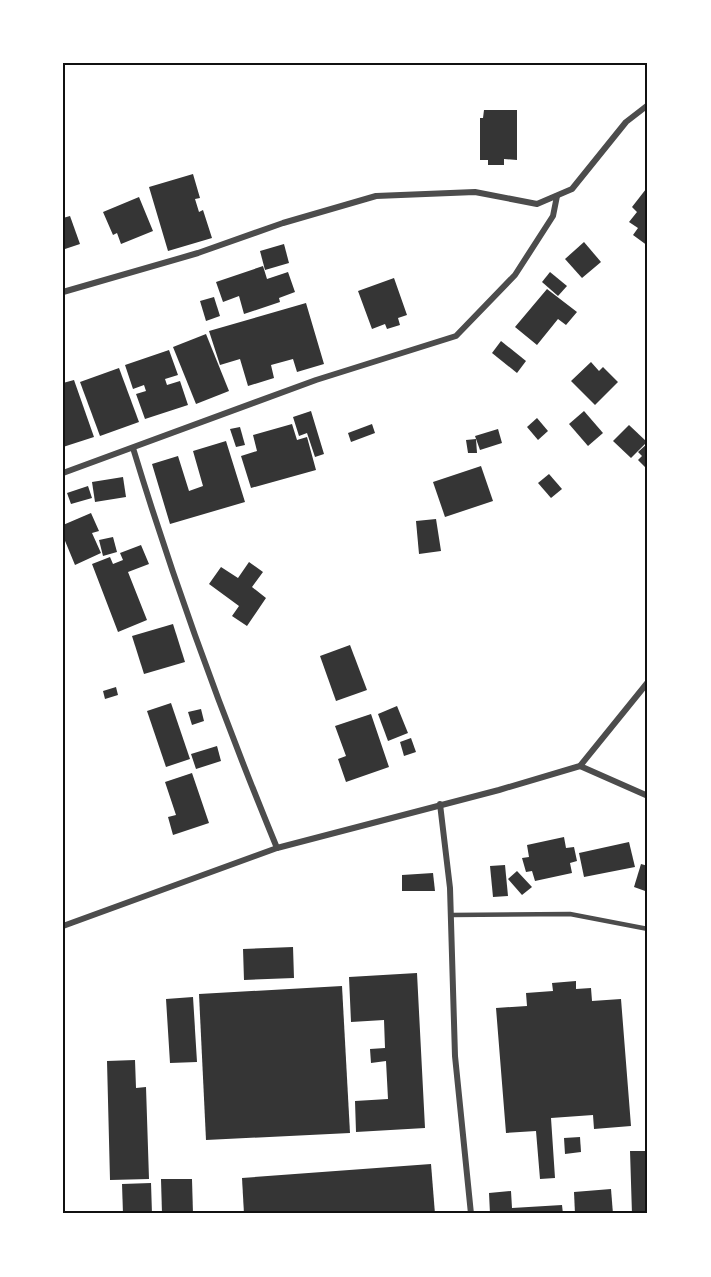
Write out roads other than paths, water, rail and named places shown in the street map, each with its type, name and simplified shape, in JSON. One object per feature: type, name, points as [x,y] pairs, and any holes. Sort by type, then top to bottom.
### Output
[{"type":"street","points":[[63,292],[198,254],[284,223],[376,196],[475,192],[537,204],[572,189],[626,122],[648,105]]},
{"type":"street","points":[[63,474],[316,380],[456,336],[515,275],[553,216],[557,196]]},
{"type":"street","points":[[133,448],[156,524],[225,717],[277,848]]},
{"type":"street","points":[[63,926],[277,848],[580,766],[648,682]]},
{"type":"street","points":[[580,766],[648,796]]},
{"type":"street","points":[[440,804],[451,915],[454,1056],[471,1214]]},
{"type":"lane","points":[[451,915],[570,914],[648,929]]}]
